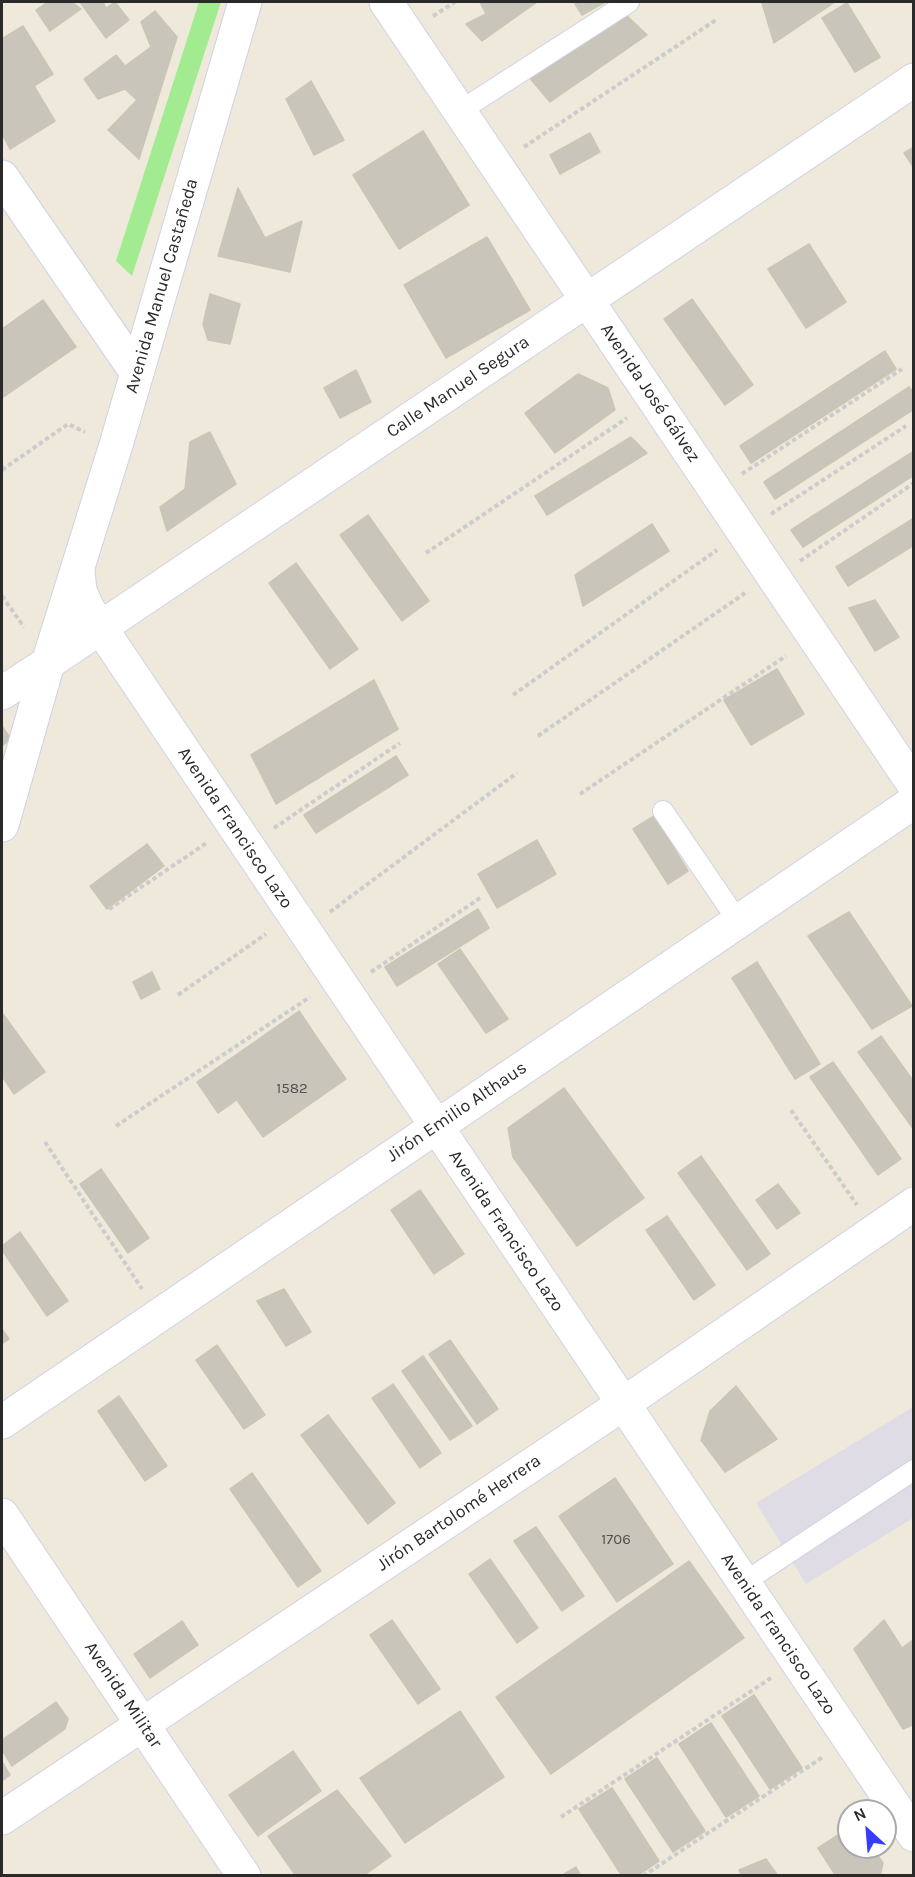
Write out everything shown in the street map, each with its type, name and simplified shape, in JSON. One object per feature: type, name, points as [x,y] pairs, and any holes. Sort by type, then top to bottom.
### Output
[{"type":"street","name":"Avenida Manuel Castañeda","points":[[2,825],[245,2]]},
{"type":"street","name":"Avenida José Gálvez","points":[[387,2],[914,785]]},
{"type":"street","name":"Calle Manuel Segura","points":[[2,693],[914,80]]},
{"type":"street","points":[[2,177],[137,373]]},
{"type":"street","name":"Avenida Manuel Castañeda","points":[[78,571],[80,591],[99,626]]},
{"type":"street","name":"Avenida Francisco Lazo","points":[[99,626],[914,1835]]},
{"type":"street","name":"Jirón Emilio Althaus","points":[[2,1422],[914,802]]},
{"type":"street","name":"Jirón Bartolomé Herrera","points":[[2,1818],[623,1404],[914,1204]]},
{"type":"street","name":"Avenida Militar","points":[[2,1515],[244,1875]]},
{"type":"lane","points":[[460,111],[629,2]]},
{"type":"lane","points":[[663,812],[738,921]]},
{"type":"lane","points":[[743,1583],[914,1470]]},
{"type":"path","points":[[496,165],[716,20]]},
{"type":"path","points":[[716,492],[902,369]]},
{"type":"path","points":[[426,553],[654,399]]},
{"type":"path","points":[[2,470],[68,424],[116,445]]},
{"type":"path","points":[[513,695],[743,532],[906,426]]},
{"type":"path","points":[[538,736],[914,483]]},
{"type":"path","points":[[580,794],[814,637]]},
{"type":"path","points":[[109,909],[400,743]]},
{"type":"path","points":[[178,995],[299,923],[517,773]]},
{"type":"path","points":[[116,1126],[480,898]]},
{"type":"path","points":[[791,1110],[875,1231]]},
{"type":"path","points":[[45,1142],[159,1314]]},
{"type":"path","points":[[561,1817],[796,1662]]},
{"type":"path","points":[[644,1875],[849,1740]]},
{"type":"shaded area","points":[[913,1407],[913,1518],[806,1584],[756,1503]]},
{"type":"green space","points":[[199,2],[221,2],[132,276],[116,261]]},
{"type":"building","points":[[48,2],[72,2],[81,9],[50,31],[36,10]]},
{"type":"building","points":[[80,2],[103,2],[106,8],[115,2],[129,20],[106,38]]},
{"type":"building","points":[[480,2],[537,2],[482,41],[466,24],[486,14]]},
{"type":"building","points":[[574,2],[605,2],[582,15]]},
{"type":"building","points":[[835,2],[774,43],[762,3]]},
{"type":"building","points":[[847,3],[880,57],[855,72],[822,18]]},
{"type":"building","points":[[155,11],[177,37],[139,159],[108,130],[137,100],[125,89],[98,99],[84,79],[116,55],[125,66],[151,47],[141,22]]},
{"type":"building","points":[[626,15],[647,35],[550,102],[528,76]]},
{"type":"building","points":[[23,26],[53,74],[34,86],[55,121],[10,149],[2,134],[2,39]]},
{"type":"building","points":[[311,81],[344,140],[314,155],[286,99]]},
{"type":"building","points":[[423,131],[469,205],[399,249],[353,175]]},
{"type":"building","points":[[590,133],[600,152],[560,174],[550,155]]},
{"type":"building","points":[[914,147],[914,168],[904,153]]},
{"type":"building","points":[[238,188],[265,238],[302,221],[290,272],[218,256]]},
{"type":"building","points":[[487,237],[530,310],[446,358],[404,285]]},
{"type":"building","points":[[809,244],[846,302],[806,328],[768,269]]},
{"type":"building","points":[[210,294],[240,304],[230,344],[208,340],[203,324]]},
{"type":"building","points":[[692,299],[753,385],[725,405],[664,319]]},
{"type":"building","points":[[43,300],[76,347],[2,398],[2,329]]},
{"type":"building","points":[[885,351],[896,369],[751,463],[740,446]]},
{"type":"building","points":[[356,370],[371,402],[340,418],[324,388]]},
{"type":"building","points":[[578,374],[608,388],[615,410],[555,453],[525,413]]},
{"type":"building","points":[[909,387],[914,393],[914,409],[775,499],[764,482]]},
{"type":"building","points":[[210,432],[236,484],[167,531],[160,507],[185,489],[190,442]]},
{"type":"building","points":[[631,437],[647,453],[547,515],[535,496]]},
{"type":"building","points":[[914,451],[914,475],[803,547],[791,530]]},
{"type":"building","points":[[368,515],[429,601],[402,621],[340,535]]},
{"type":"building","points":[[914,518],[914,545],[848,586],[836,567]]},
{"type":"building","points":[[652,524],[669,551],[583,606],[575,575]]},
{"type":"building","points":[[296,563],[358,649],[330,669],[269,583]]},
{"type":"building","points":[[875,600],[899,637],[875,651],[849,608]]},
{"type":"building","points":[[777,669],[804,714],[751,745],[724,700]]},
{"type":"building","points":[[374,680],[398,729],[276,804],[251,755]]},
{"type":"building","points":[[2,726],[11,739],[2,746]]},
{"type":"building","points":[[396,756],[408,775],[316,833],[304,815]]},
{"type":"building","points":[[654,816],[688,871],[668,884],[633,829]]},
{"type":"building","points":[[537,840],[556,874],[497,908],[478,874]]},
{"type":"building","points":[[147,844],[164,866],[107,909],[90,886]]},
{"type":"building","points":[[478,909],[489,928],[397,986],[385,967]]},
{"type":"building","points":[[849,912],[912,1006],[872,1029],[808,936]]},
{"type":"building","points":[[460,949],[508,1019],[486,1033],[438,964]]},
{"type":"building","points":[[757,962],[820,1064],[795,1079],[732,978]]},
{"type":"building","points":[[152,972],[160,989],[141,999],[133,982]]},
{"type":"building","points":[[299,1011],[320,1042],[218,1113],[197,1082]]},
{"type":"building","points":[[3,1014],[45,1072],[14,1094],[2,1076]]},
{"type":"building","points":[[881,1036],[914,1082],[914,1130],[858,1052]]},
{"type":"building","points":[[320,1042],[346,1079],[263,1137],[237,1100]]},
{"type":"building","points":[[833,1062],[901,1159],[878,1175],[810,1077]]},
{"type":"building","points":[[564,1088],[644,1198],[577,1246],[513,1157],[508,1128]]},
{"type":"building","points":[[701,1156],[770,1254],[747,1270],[678,1173]]},
{"type":"building","points":[[101,1169],[149,1238],[128,1253],[80,1184]]},
{"type":"building","points":[[778,1184],[800,1213],[777,1229],[756,1200]]},
{"type":"building","points":[[420,1190],[464,1254],[434,1274],[391,1210]]},
{"type":"building","points":[[667,1216],[715,1285],[694,1300],[646,1230]]},
{"type":"building","points":[[20,1232],[68,1301],[47,1316],[2,1250],[2,1246]]},
{"type":"building","points":[[284,1289],[311,1332],[286,1346],[257,1301]]},
{"type":"building","points":[[2,1329],[9,1339],[2,1344]]},
{"type":"building","points":[[450,1340],[498,1409],[477,1424],[429,1354]]},
{"type":"building","points":[[217,1345],[265,1415],[244,1429],[196,1360]]},
{"type":"building","points":[[423,1356],[472,1426],[450,1440],[402,1371]]},
{"type":"building","points":[[393,1384],[441,1453],[420,1468],[372,1398]]},
{"type":"building","points":[[736,1386],[777,1439],[725,1472],[701,1440],[710,1411]]},
{"type":"building","points":[[119,1396],[167,1466],[145,1481],[98,1411]]},
{"type":"building","points":[[328,1415],[395,1503],[368,1524],[301,1435]]},
{"type":"building","points":[[252,1473],[321,1571],[298,1587],[230,1489]]},
{"type":"building","points":[[615,1478],[673,1564],[617,1602],[559,1516]]},
{"type":"building","points":[[536,1527],[584,1596],[562,1611],[514,1541]]},
{"type":"building","points":[[490,1559],[538,1628],[517,1643],[469,1574]]},
{"type":"building","points":[[689,1561],[744,1638],[551,1774],[496,1697]]},
{"type":"building","points":[[392,1620],[440,1689],[418,1704],[370,1635]]},
{"type":"building","points":[[884,1620],[902,1648],[914,1639],[914,1724],[903,1729],[854,1649]]},
{"type":"building","points":[[182,1621],[198,1645],[150,1678],[134,1654]]},
{"type":"building","points":[[754,1695],[802,1768],[770,1789],[722,1716]]},
{"type":"building","points":[[56,1702],[68,1719],[65,1729],[12,1766],[2,1750],[2,1740]]},
{"type":"building","points":[[460,1711],[504,1777],[405,1843],[360,1778]]},
{"type":"building","points":[[711,1723],[759,1796],[726,1817],[679,1744]]},
{"type":"building","points":[[293,1751],[321,1791],[258,1836],[229,1795]]},
{"type":"building","points":[[657,1758],[705,1831],[673,1852],[625,1779]]},
{"type":"building","points":[[2,1762],[10,1775],[2,1781]]},
{"type":"building","points":[[612,1788],[659,1861],[637,1876],[622,1876],[579,1809]]},
{"type":"building","points":[[337,1790],[391,1856],[363,1876],[296,1876],[268,1836]]},
{"type":"building","points":[[837,1836],[837,1859],[880,1859],[883,1863],[880,1876],[836,1876],[818,1848]]},
{"type":"building","points":[[766,1859],[778,1876],[742,1876],[739,1870]]},
{"type":"building","points":[[576,1867],[581,1876],[561,1876]]}]
